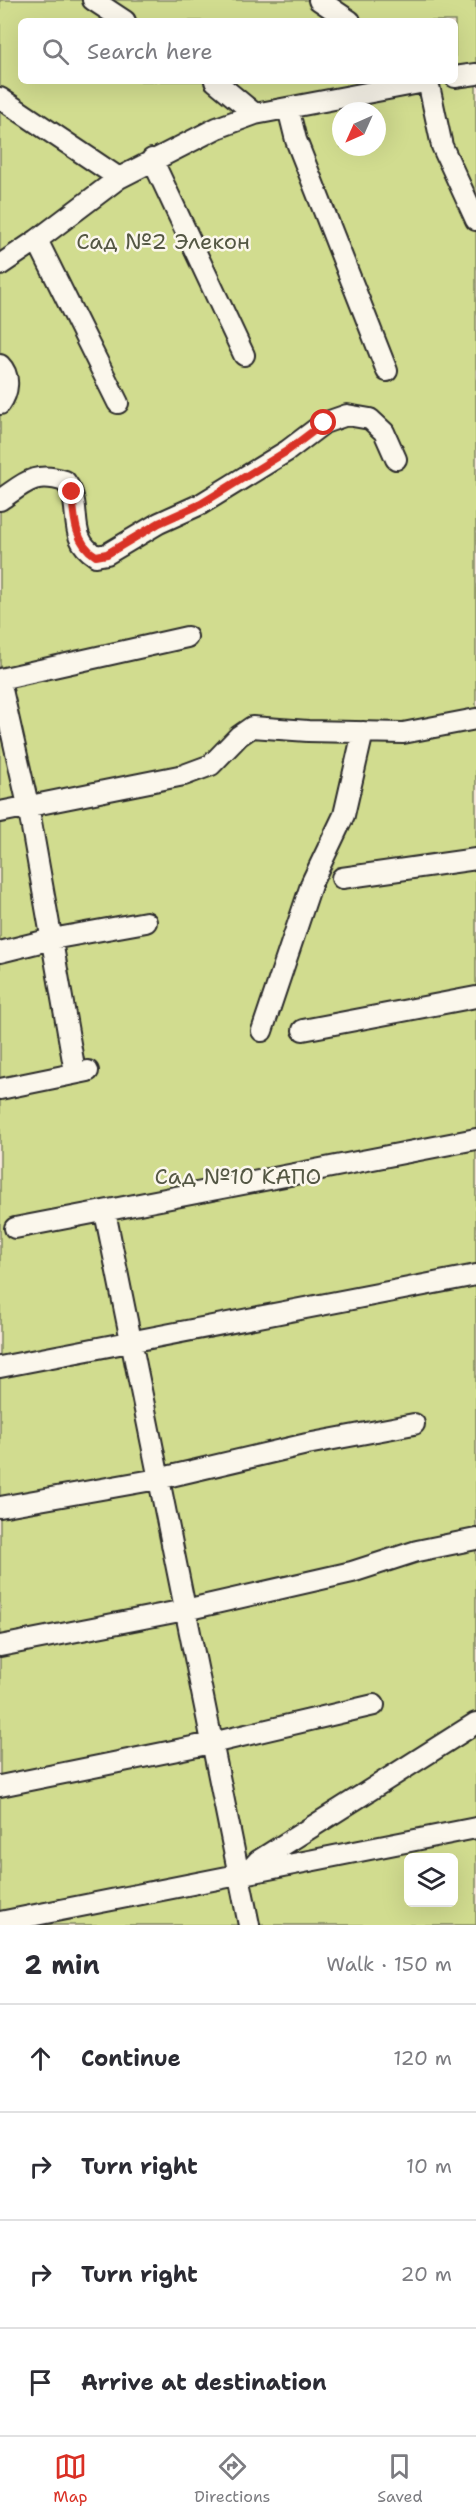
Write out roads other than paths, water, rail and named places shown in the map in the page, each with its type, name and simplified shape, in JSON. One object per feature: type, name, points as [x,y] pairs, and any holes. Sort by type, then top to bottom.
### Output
[{"type":"lane","points":[[93,0],[120,18]]},
{"type":"lane","points":[[319,0],[346,18]]},
{"type":"lane","points":[[458,77],[476,74]]},
{"type":"lane","points":[[219,84],[255,114]]},
{"type":"lane","points":[[0,265],[119,178],[152,159],[217,128],[255,114],[413,84]]},
{"type":"lane","points":[[430,84],[442,146],[476,220]]},
{"type":"lane","points":[[0,98],[119,178]]},
{"type":"lane","points":[[288,108],[296,140],[387,371]]},
{"type":"lane","points":[[152,159],[244,355]]},
{"type":"lane","points":[[37,240],[117,403]]},
{"type":"lane","points":[[0,365],[5,370],[7,386],[6,395],[0,404]]},
{"type":"lane","points":[[0,500],[39,476],[49,476],[65,481],[72,492],[74,518],[81,543],[96,556],[107,554],[159,523],[201,504],[287,451],[324,423],[347,415],[370,419],[384,432],[396,459]]},
{"type":"lane","points":[[0,1089],[82,1071],[52,939],[28,805],[0,680],[188,638]]},
{"type":"lane","points":[[0,812],[184,775],[211,765],[239,736],[252,727],[403,733],[476,720]]},
{"type":"lane","points":[[262,1031],[312,882],[344,815],[363,732]]},
{"type":"lane","points":[[342,878],[476,859]]},
{"type":"lane","points":[[0,952],[52,939],[146,922]]},
{"type":"lane","points":[[303,1030],[476,997]]},
{"type":"lane","points":[[15,1228],[476,1139]]},
{"type":"lane","points":[[105,1212],[212,1743],[243,1874],[249,1925]]},
{"type":"lane","points":[[0,1367],[476,1275]]},
{"type":"lane","points":[[0,1507],[158,1479],[308,1444],[414,1424]]},
{"type":"lane","points":[[0,1646],[185,1610],[352,1572],[417,1551],[476,1539]]},
{"type":"lane","points":[[0,1786],[212,1743],[374,1705]]},
{"type":"lane","points":[[243,1874],[258,1860],[476,1724]]},
{"type":"lane","points":[[0,1922],[476,1828]]},
{"type":"park label","name":"Сад №2 Элекон","points":[[163,241]]},
{"type":"park label","name":"Сад №10 КАПО","points":[[238,1176]]}]
